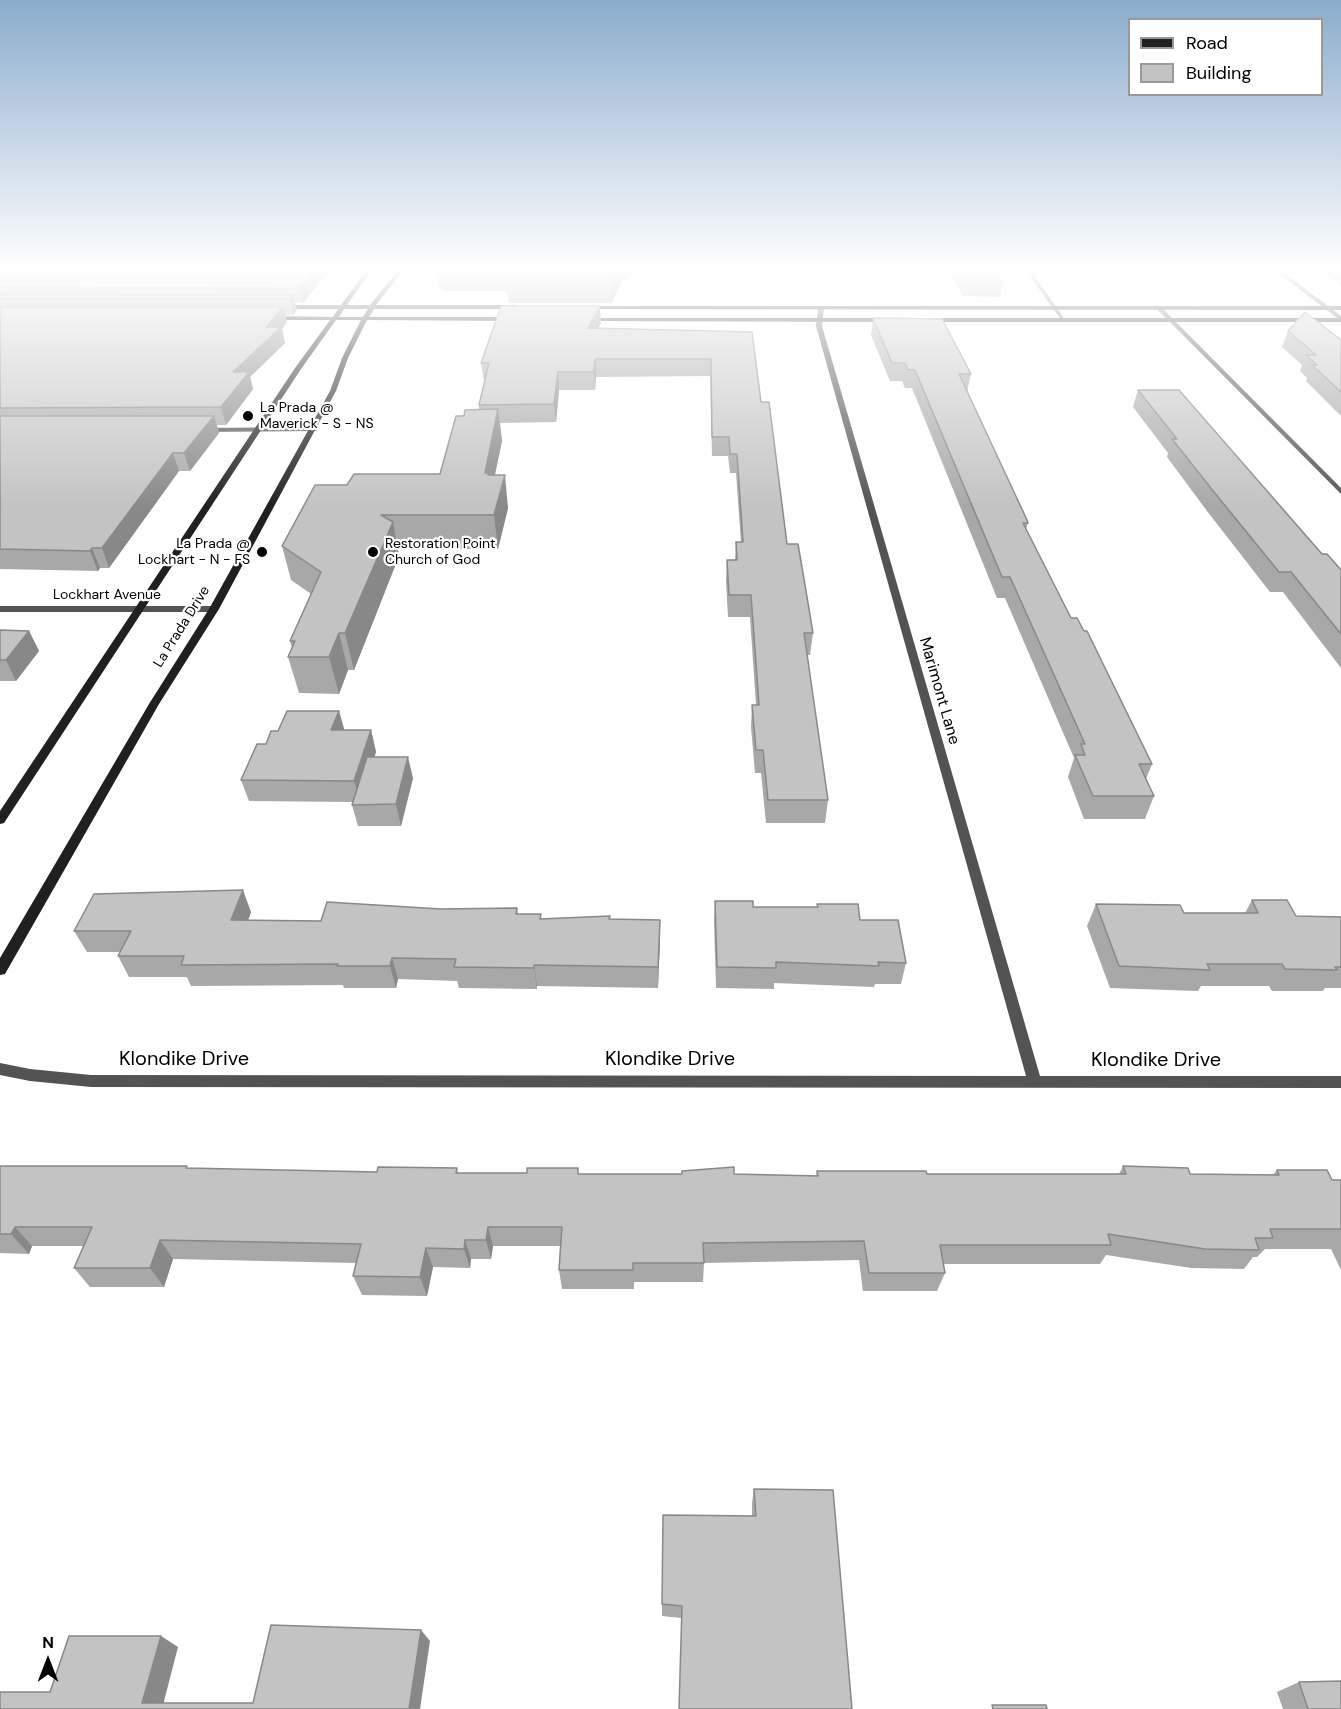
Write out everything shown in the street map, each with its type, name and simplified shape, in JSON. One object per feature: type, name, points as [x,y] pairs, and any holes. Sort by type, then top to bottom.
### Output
[{"type":"main road","points":[[0,820],[312,348]]},
{"type":"main road","name":"La Prada Drive","points":[[1,967],[154,704],[214,609],[333,391],[349,348]]},
{"type":"street","name":"Marimont Lane","points":[[827,348],[1035,1082]]},
{"type":"street","points":[[1198,348],[1341,492]]},
{"type":"street","points":[[188,430],[313,429]]},
{"type":"street","name":"Lockhart Avenue","points":[[0,609],[214,609]]},
{"type":"street","name":"Klondike Drive","points":[[0,1069],[30,1075],[92,1081],[1341,1082]]},
{"type":"building","points":[[0,348],[259,348],[233,372],[249,372],[221,407],[0,408]]},
{"type":"building","points":[[486,348],[754,348],[761,402],[769,402],[787,544],[798,544],[813,633],[804,633],[828,800],[768,800],[763,750],[756,750],[752,705],[759,705],[751,595],[729,595],[727,560],[737,560],[736,542],[743,542],[737,454],[730,454],[729,437],[712,437],[711,359],[595,359],[594,372],[558,372],[554,404],[479,405],[489,363],[481,363]]},
{"type":"building","points":[[886,348],[957,348],[971,374],[959,374],[1028,523],[1023,523],[1071,618],[1077,618],[1084,631],[1087,631],[1152,764],[1139,764],[1154,796],[1093,796],[1075,755],[1085,755],[1081,744],[1085,744],[1010,577],[1002,577],[915,370],[908,370],[905,363],[892,363]]},
{"type":"building","points":[[1308,348],[1341,348],[1341,392],[1312,365],[1317,365],[1306,355],[1316,355]]},
{"type":"building","points":[[1138,390],[1179,390],[1322,554],[1327,554],[1341,570],[1341,634],[1291,572],[1279,572],[1172,439],[1177,439]]},
{"type":"building","points":[[498,409],[485,473],[505,475],[494,515],[381,515],[393,522],[345,633],[339,633],[329,657],[288,657],[295,641],[290,641],[321,572],[282,546],[315,485],[347,485],[354,474],[440,474],[456,416],[464,416],[465,410]]},
{"type":"building","points":[[0,416],[214,416],[184,453],[173,453],[102,548],[92,548],[90,551],[0,549]]},
{"type":"building","points":[[0,630],[29,631],[6,660],[0,660]]},
{"type":"building","points":[[287,711],[339,711],[331,730],[371,730],[354,781],[241,780],[257,744],[266,744],[271,731],[278,731]]},
{"type":"building","points":[[367,757],[408,757],[396,804],[352,805]]},
{"type":"building","points":[[243,890],[231,920],[321,921],[327,902],[441,909],[517,908],[516,914],[541,914],[540,919],[610,916],[609,919],[660,920],[658,967],[534,965],[534,968],[454,967],[456,959],[392,958],[390,966],[181,965],[184,956],[118,956],[131,931],[74,931],[94,894]]},
{"type":"building","points":[[1252,900],[1287,900],[1296,916],[1341,917],[1341,967],[1335,967],[1337,970],[1285,969],[1282,964],[1207,964],[1210,970],[1119,966],[1096,904],[1180,905],[1184,913],[1258,913]]},
{"type":"building","points":[[715,901],[753,901],[753,907],[818,907],[817,904],[858,904],[860,920],[898,920],[906,963],[878,962],[879,966],[776,962],[776,968],[717,967]]},
{"type":"building","points":[[0,1166],[187,1166],[186,1168],[377,1172],[378,1167],[457,1168],[456,1173],[527,1173],[527,1168],[578,1168],[578,1174],[682,1174],[682,1171],[734,1167],[734,1174],[818,1176],[817,1171],[926,1171],[927,1174],[1126,1174],[1123,1166],[1188,1168],[1190,1174],[1279,1175],[1277,1170],[1327,1170],[1332,1180],[1341,1180],[1341,1229],[1270,1229],[1273,1238],[1255,1238],[1259,1250],[1205,1249],[1108,1234],[1111,1245],[940,1245],[945,1273],[869,1273],[864,1241],[703,1243],[704,1263],[633,1263],[633,1270],[559,1270],[562,1227],[488,1227],[486,1240],[465,1240],[464,1249],[426,1248],[420,1277],[353,1276],[361,1244],[160,1240],[150,1268],[74,1268],[92,1227],[15,1227],[11,1234],[0,1234]]},
{"type":"building","points":[[754,1489],[833,1490],[852,1709],[679,1709],[682,1606],[662,1604],[663,1515],[756,1516]]},
{"type":"building","points":[[271,1625],[421,1630],[409,1709],[0,1709],[0,1692],[50,1692],[69,1636],[161,1636],[142,1703],[253,1703]]},
{"type":"building","points":[[1341,1681],[1341,1709],[1308,1709],[1299,1682]]},
{"type":"building","points":[[992,1705],[1046,1705],[1047,1709],[993,1709]]},
{"type":"place","name":"La Prada @ Maverick - S - NS","points":[[248,416]]},
{"type":"place","name":"La Prada @ Lockhart - N - FS","points":[[262,552]]},
{"type":"place","name":"Restoration Point Church of God","points":[[373,552]]}]
